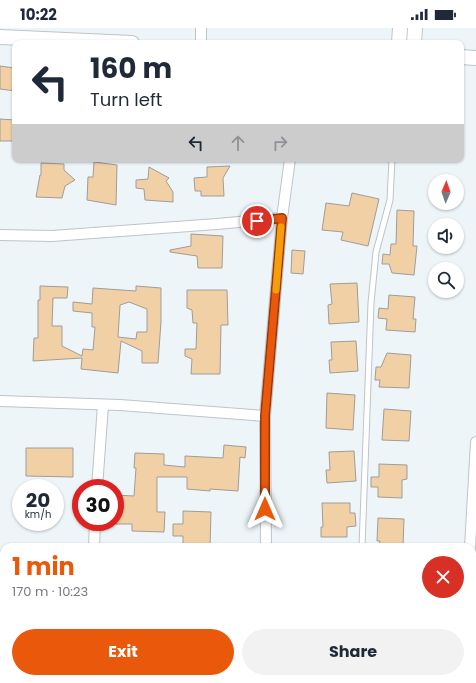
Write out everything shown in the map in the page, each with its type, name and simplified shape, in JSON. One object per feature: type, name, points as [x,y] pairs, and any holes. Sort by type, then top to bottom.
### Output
[{"type":"street","points":[[201,28],[201,40]]},
{"type":"street","points":[[399,40],[400,28]]},
{"type":"street","points":[[414,40],[415,28]]},
{"type":"street","points":[[0,36],[40,36],[93,40]]},
{"type":"street","points":[[464,57],[476,58]]},
{"type":"street","points":[[266,543],[265,416],[282,218],[290,162]]},
{"type":"street","points":[[0,235],[52,236],[282,218]]},
{"type":"street","points":[[0,401],[103,405],[265,416]]},
{"type":"street","points":[[99,479],[103,405]]},
{"type":"street","points":[[470,543],[476,442]]},
{"type":"street","points":[[94,543],[95,531]]},
{"type":"lane","points":[[362,543],[371,303],[376,252],[390,200],[392,162]]},
{"type":"building","points":[[0,66],[12,68],[12,91],[0,89]]},
{"type":"building","points":[[0,119],[12,120],[12,141],[0,141]]},
{"type":"building","points":[[94,162],[117,165],[116,205],[87,200],[88,177],[93,177]]},
{"type":"building","points":[[41,163],[64,164],[64,170],[75,180],[65,186],[62,198],[36,197],[41,175]]},
{"type":"building","points":[[230,166],[223,178],[224,196],[201,196],[201,191],[195,191],[194,178],[207,177],[207,167]]},
{"type":"building","points":[[149,167],[169,178],[166,181],[173,192],[173,202],[145,200],[144,189],[136,188],[136,180],[148,179]]},
{"type":"building","points":[[352,193],[379,199],[368,246],[341,240],[343,232],[322,230],[326,203],[349,206]]},
{"type":"building","points":[[397,210],[414,211],[413,246],[417,246],[414,275],[392,273],[389,264],[382,264],[383,254],[390,255],[391,244],[396,244]]},
{"type":"building","points":[[191,234],[223,236],[222,268],[198,268],[197,256],[170,252],[170,250],[191,246]]},
{"type":"building","points":[[292,250],[305,251],[303,274],[291,273]]},
{"type":"building","points":[[357,283],[359,322],[329,324],[328,305],[332,304],[330,284]]},
{"type":"building","points":[[40,286],[68,287],[67,298],[53,298],[52,326],[62,326],[62,346],[82,356],[83,349],[93,350],[95,327],[92,327],[92,313],[73,311],[73,302],[92,304],[93,288],[136,291],[136,286],[161,288],[161,322],[158,363],[142,363],[142,351],[121,341],[118,373],[81,369],[82,358],[33,361],[34,338],[38,338],[38,300],[40,300]],"holes":[[[129,302],[147,309],[147,332],[137,332],[136,339],[118,337],[120,305]]]},
{"type":"building","points":[[187,290],[227,290],[228,325],[221,325],[220,374],[191,374],[192,359],[185,356],[185,349],[196,349],[197,323],[193,323],[192,310],[187,308]]},
{"type":"building","points":[[389,295],[415,297],[413,319],[416,319],[415,332],[386,330],[387,319],[378,318],[379,308],[388,309]]},
{"type":"building","points":[[356,341],[358,371],[330,373],[329,360],[332,360],[331,342]]},
{"type":"building","points":[[387,353],[411,355],[409,388],[379,387],[380,380],[375,380],[376,367],[381,367]]},
{"type":"building","points":[[327,393],[355,395],[353,430],[326,428]]},
{"type":"building","points":[[384,409],[411,411],[409,441],[382,440]]},
{"type":"building","points":[[224,445],[246,447],[245,458],[240,457],[238,491],[187,489],[187,477],[157,477],[157,512],[165,512],[164,532],[132,531],[132,524],[124,524],[124,495],[134,496],[136,468],[134,468],[135,453],[164,454],[164,465],[185,467],[185,456],[223,458]]},
{"type":"building","points":[[26,448],[73,448],[73,477],[26,476]]},
{"type":"building","points":[[354,451],[356,481],[327,483],[326,470],[330,470],[329,452]]},
{"type":"building","points":[[379,464],[407,465],[407,479],[402,480],[402,498],[378,497],[378,487],[371,487],[371,477],[379,477]]},
{"type":"building","points":[[322,503],[350,503],[350,513],[355,513],[356,526],[347,527],[347,537],[321,537],[321,527],[323,527]]},
{"type":"building","points":[[183,511],[211,512],[210,543],[183,543],[183,536],[173,536],[173,524],[183,524]]},
{"type":"building","points":[[378,518],[404,519],[403,543],[380,543],[380,541],[377,541]]},
{"type":"slow traffic","points":[[276,290],[281,227]]},
{"type":"route","points":[[257,221],[282,218],[265,416],[265,509]]}]
